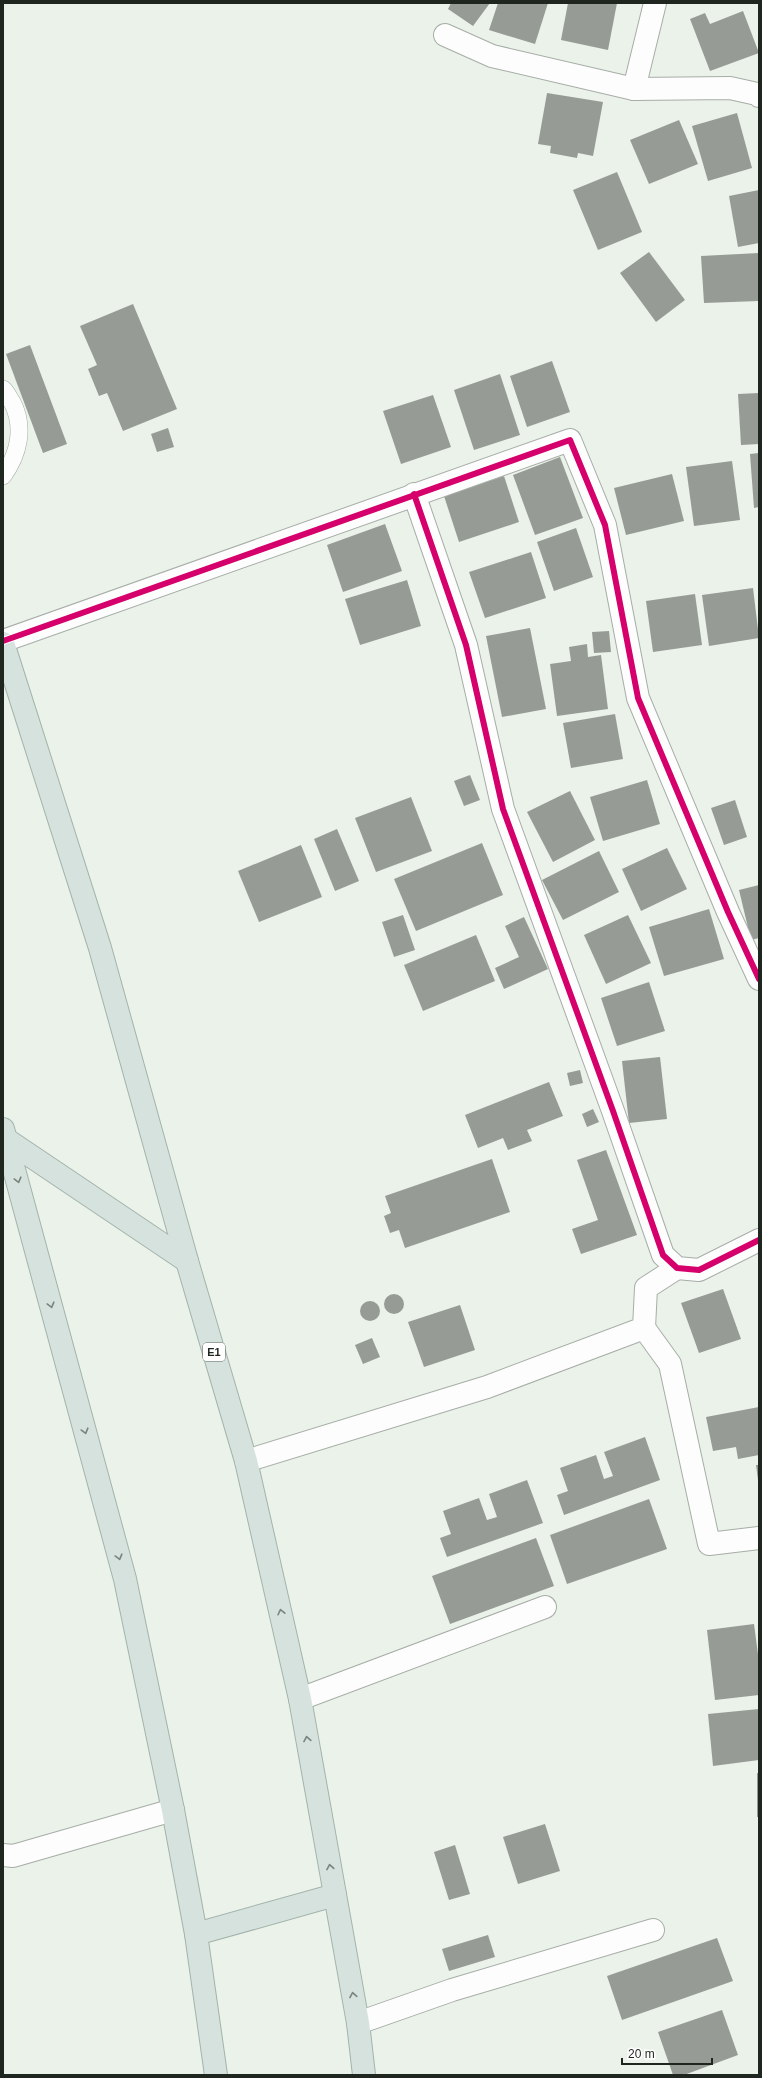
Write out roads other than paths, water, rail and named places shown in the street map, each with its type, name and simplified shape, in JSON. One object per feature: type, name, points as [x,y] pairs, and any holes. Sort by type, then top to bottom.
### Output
[{"type":"highway","name":"E1","points":[[3,642],[100,948],[186,1261],[246,1461],[300,1699],[358,2023],[364,2075]]},
{"type":"highway","points":[[5,1135],[186,1261]]},
{"type":"highway","points":[[5,1135],[125,1579],[173,1810],[196,1934],[216,2075]]},
{"type":"highway","points":[[196,1934],[335,1895]]},
{"type":"street","points":[[634,89],[655,3]]},
{"type":"street","points":[[445,35],[492,56],[634,89],[730,88],[757,94],[759,96]]},
{"type":"street","points":[[3,642],[414,494],[570,440],[605,525],[638,698],[728,912],[759,979]]},
{"type":"street","points":[[414,494],[466,645],[503,809],[614,1111],[663,1255],[677,1268],[699,1270],[759,1240]]},
{"type":"street","points":[[677,1268],[646,1288],[644,1328],[670,1364],[709,1544],[759,1538]]},
{"type":"street","points":[[246,1461],[487,1388],[644,1328]]},
{"type":"street","points":[[300,1699],[545,1607]]},
{"type":"street","points":[[3,1855],[13,1856],[173,1810]]},
{"type":"street","points":[[358,2023],[452,1990],[653,1930]]},
{"type":"lane","points":[[3,390],[15,408],[20,431],[17,450],[3,476]]}]
